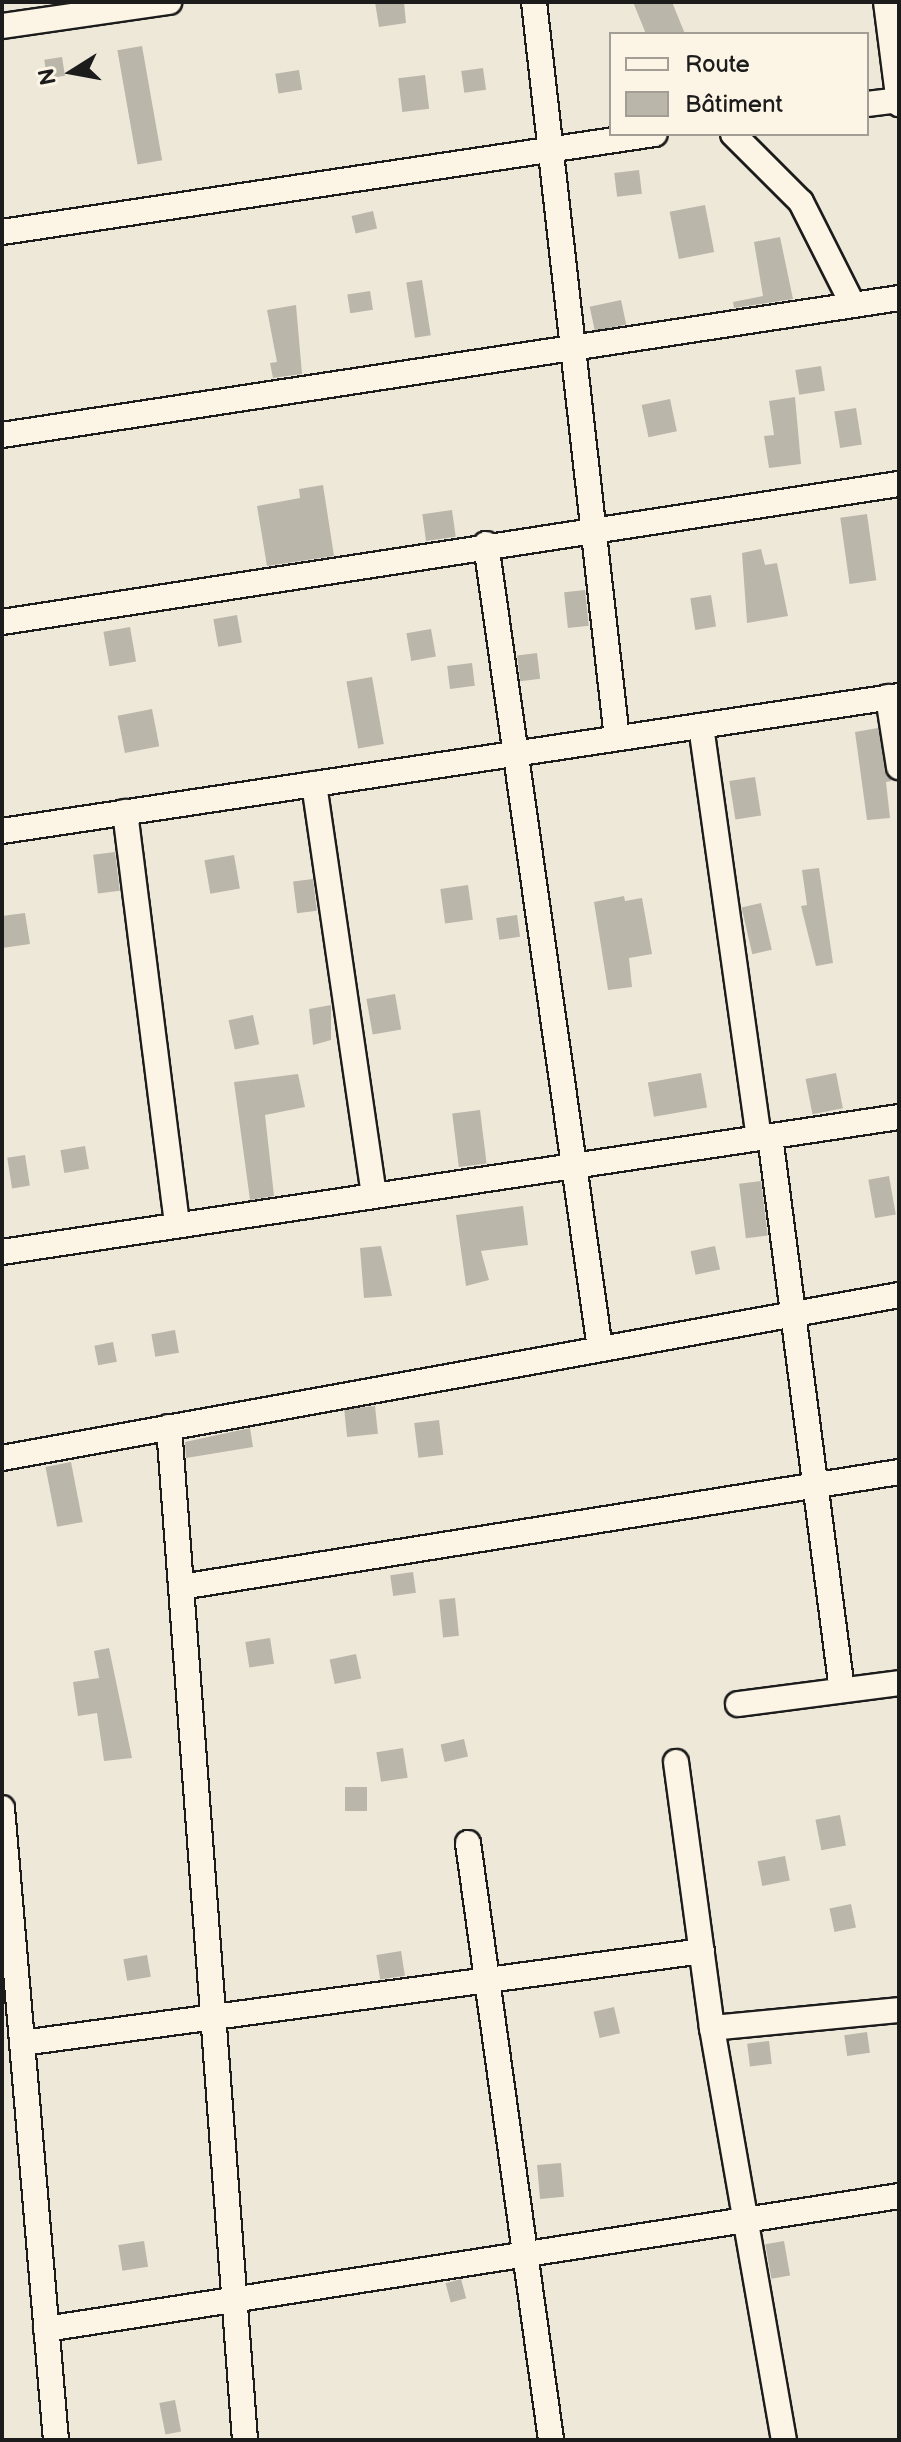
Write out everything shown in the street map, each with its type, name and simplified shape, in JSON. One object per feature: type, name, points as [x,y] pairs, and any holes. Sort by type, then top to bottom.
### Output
[{"type":"street","points":[[2,26],[169,2]]},
{"type":"street","points":[[534,2],[617,738]]},
{"type":"street","points":[[869,104],[899,101],[886,2]]},
{"type":"street","points":[[2,232],[640,136]]},
{"type":"street","points":[[735,136],[801,202],[853,305]]},
{"type":"street","points":[[2,435],[899,298]]},
{"type":"street","points":[[2,622],[593,527],[899,484]]},
{"type":"street","points":[[486,544],[600,1349]]},
{"type":"street","points":[[2,831],[894,697],[899,767]]},
{"type":"street","points":[[701,726],[764,1137],[795,1314],[842,1690]]},
{"type":"street","points":[[314,784],[374,1195]]},
{"type":"street","points":[[125,812],[177,1225]]},
{"type":"street","points":[[2,1252],[899,1117]]},
{"type":"street","points":[[2,1458],[899,1295]]},
{"type":"street","points":[[169,1427],[245,2440]]},
{"type":"street","points":[[181,1587],[899,1472]]},
{"type":"street","points":[[738,1704],[899,1683]]},
{"type":"street","points":[[676,1762],[712,2028],[784,2440]]},
{"type":"street","points":[[2,1808],[56,2440]]},
{"type":"street","points":[[468,1843],[522,2254],[551,2440]]},
{"type":"street","points":[[22,2043],[702,1951]]},
{"type":"street","points":[[712,2028],[899,2010]]},
{"type":"street","points":[[46,2329],[899,2196]]},
{"type":"building","points":[[375,2],[404,2],[406,23],[379,27]]},
{"type":"building","points":[[633,2],[672,2],[684,32],[645,32]]},
{"type":"building","points":[[142,46],[162,160],[138,165],[117,50]]},
{"type":"building","points":[[62,57],[65,76],[47,79],[44,60]]},
{"type":"building","points":[[483,68],[486,90],[464,93],[461,71]]},
{"type":"building","points":[[299,70],[302,90],[278,94],[275,74]]},
{"type":"building","points":[[425,75],[429,109],[402,112],[398,78]]},
{"type":"building","points":[[639,170],[642,194],[617,197],[614,173]]},
{"type":"building","points":[[705,205],[714,252],[679,259],[670,212]]},
{"type":"building","points":[[373,211],[377,229],[356,233],[352,216]]},
{"type":"building","points":[[780,237],[793,299],[734,308],[733,302],[763,296],[754,242]]},
{"type":"building","points":[[422,280],[431,335],[415,338],[406,283]]},
{"type":"building","points":[[370,291],[373,310],[350,313],[347,295]]},
{"type":"building","points":[[621,300],[626,324],[595,331],[590,307]]},
{"type":"building","points":[[296,305],[302,374],[273,378],[270,363],[277,362],[267,310]]},
{"type":"building","points":[[821,366],[825,391],[799,395],[795,370]]},
{"type":"building","points":[[795,397],[801,464],[769,468],[764,436],[774,435],[769,401]]},
{"type":"building","points":[[670,399],[677,431],[648,437],[642,405]]},
{"type":"building","points":[[856,408],[862,445],[840,448],[834,411]]},
{"type":"building","points":[[323,485],[334,556],[267,566],[257,506],[300,498],[299,489]]},
{"type":"building","points":[[452,510],[456,537],[426,541],[422,514]]},
{"type":"building","points":[[867,514],[876,580],[850,584],[840,518]]},
{"type":"building","points":[[761,549],[765,565],[777,563],[788,616],[747,623],[742,553]]},
{"type":"building","points":[[585,590],[589,626],[568,628],[564,592]]},
{"type":"building","points":[[711,595],[716,627],[695,630],[690,598]]},
{"type":"building","points":[[237,615],[242,643],[218,647],[213,619]]},
{"type":"building","points":[[130,627],[136,661],[109,666],[103,632]]},
{"type":"building","points":[[431,629],[436,657],[411,661],[406,633]]},
{"type":"building","points":[[537,653],[540,679],[520,681],[517,655]]},
{"type":"building","points":[[472,663],[475,686],[450,689],[447,666]]},
{"type":"building","points":[[372,677],[384,744],[358,748],[346,682]]},
{"type":"building","points":[[152,709],[159,746],[125,753],[118,716]]},
{"type":"building","points":[[878,728],[891,781],[886,782],[890,818],[867,820],[855,732]]},
{"type":"building","points":[[755,777],[761,816],[735,820],[729,781]]},
{"type":"building","points":[[115,852],[120,891],[98,893],[93,855]]},
{"type":"building","points":[[234,855],[240,888],[210,894],[204,860]]},
{"type":"building","points":[[819,868],[833,963],[816,966],[801,906],[807,905],[802,870]]},
{"type":"building","points":[[313,879],[317,911],[297,913],[293,881]]},
{"type":"building","points":[[468,885],[473,920],[445,924],[440,889]]},
{"type":"building","points":[[624,896],[625,901],[642,898],[652,954],[629,958],[632,987],[608,990],[594,902]]},
{"type":"building","points":[[761,903],[772,950],[752,954],[742,907]]},
{"type":"building","points":[[25,913],[30,944],[2,948],[2,916]]},
{"type":"building","points":[[517,915],[520,937],[499,940],[496,918]]},
{"type":"building","points":[[395,994],[401,1029],[373,1034],[366,999]]},
{"type":"building","points":[[331,1005],[331,1040],[313,1045],[309,1009]]},
{"type":"building","points":[[253,1015],[259,1044],[235,1050],[229,1020]]},
{"type":"building","points":[[701,1073],[707,1107],[654,1117],[648,1082]]},
{"type":"building","points":[[836,1073],[843,1108],[812,1114],[806,1079]]},
{"type":"building","points":[[298,1074],[305,1107],[265,1115],[274,1196],[250,1200],[234,1082]]},
{"type":"building","points":[[480,1110],[487,1164],[459,1167],[452,1113]]},
{"type":"building","points":[[85,1146],[89,1169],[64,1173],[60,1150]]},
{"type":"building","points":[[25,1155],[30,1186],[12,1188],[7,1158]]},
{"type":"building","points":[[889,1176],[896,1214],[875,1218],[868,1180]]},
{"type":"building","points":[[761,1181],[768,1236],[746,1238],[739,1184]]},
{"type":"building","points":[[523,1206],[528,1245],[481,1251],[489,1280],[466,1286],[456,1215]]},
{"type":"building","points":[[381,1246],[392,1296],[364,1298],[360,1248]]},
{"type":"building","points":[[715,1246],[720,1269],[696,1275],[691,1251]]},
{"type":"building","points":[[175,1330],[179,1353],[155,1357],[151,1334]]},
{"type":"building","points":[[113,1342],[117,1362],[98,1365],[94,1346]]},
{"type":"building","points":[[375,1406],[378,1434],[347,1437],[344,1409]]},
{"type":"building","points":[[439,1420],[443,1455],[418,1458],[414,1423]]},
{"type":"building","points":[[250,1428],[253,1447],[186,1458],[185,1442]]},
{"type":"building","points":[[71,1462],[83,1522],[57,1527],[45,1467]]},
{"type":"building","points":[[413,1572],[416,1593],[393,1596],[390,1575]]},
{"type":"building","points":[[455,1598],[459,1636],[443,1637],[439,1600]]},
{"type":"building","points":[[270,1638],[274,1664],[249,1668],[245,1642]]},
{"type":"building","points":[[109,1648],[132,1758],[104,1761],[97,1713],[78,1716],[73,1682],[99,1678],[94,1651]]},
{"type":"building","points":[[356,1654],[361,1678],[335,1684],[330,1660]]},
{"type":"building","points":[[464,1739],[468,1757],[445,1762],[441,1744]]},
{"type":"building","points":[[403,1748],[408,1778],[381,1782],[376,1752]]},
{"type":"building","points":[[345,1787],[367,1787],[367,1811],[345,1811]]},
{"type":"building","points":[[840,1815],[846,1845],[821,1850],[815,1820]]},
{"type":"building","points":[[785,1856],[790,1881],[762,1886],[758,1861]]},
{"type":"building","points":[[851,1904],[856,1927],[834,1932],[829,1909]]},
{"type":"building","points":[[401,1951],[405,1976],[380,1980],[376,1955]]},
{"type":"building","points":[[147,1955],[151,1977],[127,1981],[123,1959]]},
{"type":"building","points":[[614,2007],[620,2033],[600,2038],[594,2012]]},
{"type":"building","points":[[867,2032],[870,2053],[847,2056],[844,2035]]},
{"type":"building","points":[[769,2041],[772,2064],[750,2067],[747,2044]]},
{"type":"building","points":[[561,2163],[564,2197],[540,2199],[537,2165]]},
{"type":"building","points":[[144,2241],[148,2267],[122,2271],[118,2245]]},
{"type":"building","points":[[784,2241],[790,2275],[771,2279],[765,2244]]},
{"type":"building","points":[[461,2279],[466,2298],[451,2302],[446,2283]]},
{"type":"building","points":[[175,2400],[181,2431],[165,2434],[159,2403]]}]
